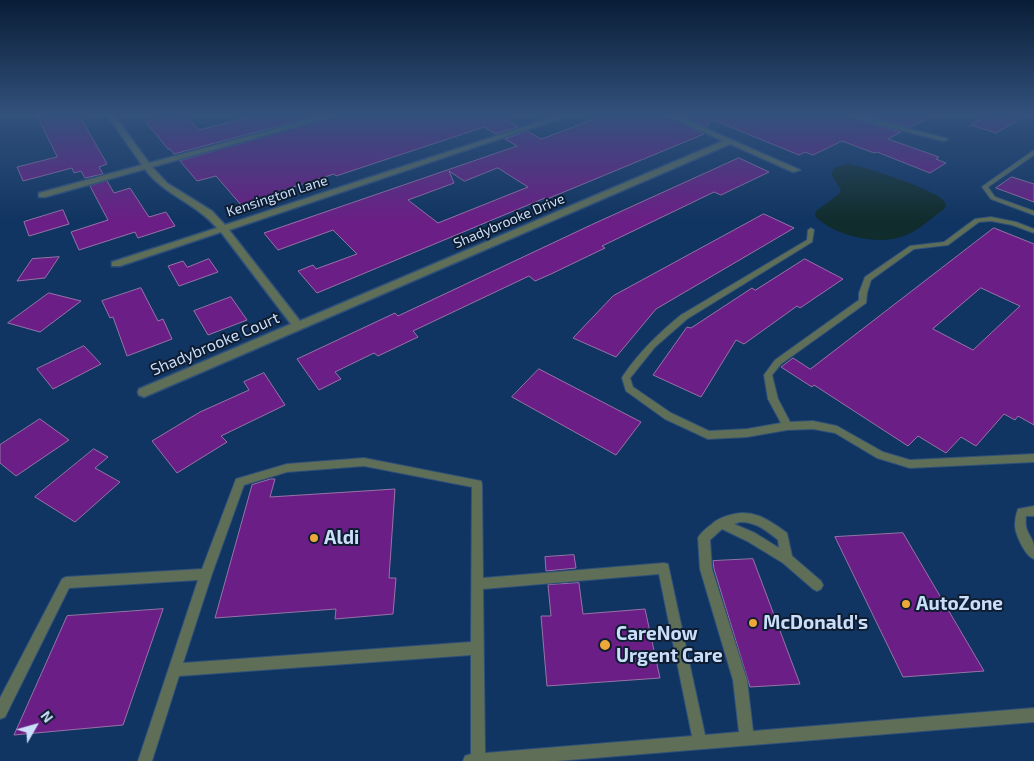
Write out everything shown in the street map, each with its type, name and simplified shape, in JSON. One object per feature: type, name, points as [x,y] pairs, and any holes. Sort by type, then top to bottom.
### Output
[{"type":"street","points":[[136,151],[164,185],[209,213],[298,326]]},
{"type":"street","points":[[42,195],[204,151]]},
{"type":"street","name":"Kensington Lane","points":[[116,264],[460,151]]},
{"type":"street","name":"Shadybrooke Drive","points":[[298,326],[710,151]]},
{"type":"street","points":[[750,151],[796,170]]},
{"type":"street","name":"Shadybrooke Court","points":[[144,392],[298,326]]},
{"type":"lane","points":[[1034,152],[985,187],[993,198],[1034,214]]},
{"type":"lane","points":[[786,426],[773,399],[768,375],[778,362],[863,302],[863,293],[868,279],[912,247],[946,244],[977,220],[991,219],[1014,223],[1034,231]]},
{"type":"lane","points":[[811,230],[810,241],[684,316],[669,328],[635,364],[626,378],[629,389],[668,416],[708,436],[747,434],[786,426],[813,424],[837,430],[880,455],[910,464],[1034,458]]},
{"type":"lane","points":[[145,761],[206,574],[240,482],[287,468],[364,462],[477,484],[478,761]]},
{"type":"lane","points":[[1034,511],[1022,512],[1019,521],[1022,537],[1034,554]]},
{"type":"lane","points":[[747,738],[740,680],[706,569],[704,538],[721,523],[736,517],[757,518],[782,537],[787,559]]},
{"type":"lane","points":[[721,523],[751,537],[787,559],[817,585]]},
{"type":"lane","points":[[477,584],[664,568],[700,742]]},
{"type":"lane","points":[[0,712],[66,583],[206,574]]},
{"type":"lane","points":[[175,670],[477,648]]},
{"type":"lane","points":[[470,761],[1034,715]]},
{"type":"shaded area","points":[[846,164],[881,173],[925,189],[942,199],[946,206],[919,228],[909,234],[893,239],[882,240],[857,237],[833,229],[815,216],[816,211],[839,194],[841,190],[831,174],[835,168]]},
{"type":"building","points":[[54,151],[99,151],[107,164],[99,167],[103,174],[85,178],[81,171],[74,173],[72,168],[23,181],[17,167],[57,157]]},
{"type":"building","points":[[171,151],[187,151],[174,154]]},
{"type":"building","points":[[216,151],[413,151],[336,176],[334,174],[271,194],[273,196],[242,206],[216,176],[197,181],[180,161]]},
{"type":"building","points":[[504,151],[664,151],[317,293],[298,271],[313,265],[316,269],[357,254],[333,230],[278,250],[264,233]],"holes":[[[498,168],[528,187],[438,223],[408,200],[454,183],[449,171],[464,181]]]},
{"type":"building","points":[[788,151],[822,151],[813,155],[805,152],[799,155]]},
{"type":"building","points":[[867,151],[921,151],[939,157],[936,159],[946,163],[930,173],[877,152]]},
{"type":"building","points":[[739,158],[769,172],[721,195],[714,192],[602,246],[605,248],[551,274],[535,281],[529,276],[413,331],[418,337],[378,356],[374,353],[335,372],[341,379],[319,390],[297,359],[395,313],[398,316]]},
{"type":"building","points":[[1012,177],[1034,184],[1034,202],[996,188]]},
{"type":"building","points":[[107,181],[114,193],[130,188],[149,217],[166,212],[175,226],[138,238],[135,232],[79,250],[71,232],[108,220],[90,186]]},
{"type":"building","points":[[63,210],[69,224],[29,236],[24,222]]},
{"type":"building","points":[[764,214],[794,228],[656,309],[616,357],[573,338],[613,296]]},
{"type":"building","points":[[994,228],[1034,244],[1034,425],[1018,416],[1015,420],[1004,414],[976,446],[961,437],[946,453],[918,436],[908,446],[814,385],[812,387],[781,367],[793,358],[810,369]],"holes":[[[981,288],[1020,306],[973,350],[933,329]]]},
{"type":"building","points":[[59,257],[45,278],[17,281],[32,259]]},
{"type":"building","points":[[209,259],[218,272],[179,286],[168,266],[183,261],[187,267]]},
{"type":"building","points":[[805,259],[843,279],[800,308],[797,306],[744,344],[736,340],[701,397],[653,375],[687,327],[691,328],[752,288],[755,290]]},
{"type":"building","points":[[141,288],[158,321],[163,319],[172,339],[127,356],[113,317],[110,318],[102,301]]},
{"type":"building","points":[[49,293],[81,301],[40,332],[8,323]]},
{"type":"building","points":[[231,297],[247,320],[208,335],[194,311]]},
{"type":"building","points":[[84,346],[101,364],[53,389],[37,369]]},
{"type":"building","points":[[539,369],[641,422],[616,455],[512,397]]},
{"type":"building","points":[[264,373],[285,405],[221,436],[227,442],[177,473],[152,441],[200,412],[249,390],[244,382]]},
{"type":"building","points":[[40,419],[69,440],[16,476],[0,463],[0,445]]},
{"type":"building","points":[[94,449],[108,457],[95,468],[120,482],[75,522],[35,497]]},
{"type":"building","name":"Aldi","points":[[275,479],[270,497],[395,489],[389,578],[396,578],[393,614],[335,619],[336,609],[215,618],[252,485]]},
{"type":"building","name":"AutoZone","points":[[903,533],[984,671],[903,677],[835,537]]},
{"type":"building","points":[[574,555],[576,568],[546,571],[545,557]]},
{"type":"building","name":"McDonald's","points":[[753,559],[800,684],[750,687],[713,561]]},
{"type":"building","points":[[579,583],[583,614],[645,609],[660,678],[547,686],[541,616],[551,616],[548,585]]},
{"type":"building","points":[[163,609],[123,725],[14,735],[67,616]]},
{"type":"place","name":"Aldi","points":[[314,538]]},
{"type":"place","name":"AutoZone","points":[[906,604]]},
{"type":"place","name":"McDonald's","points":[[753,623]]},
{"type":"place","name":"CareNow Urgent Care","points":[[605,645]]}]
